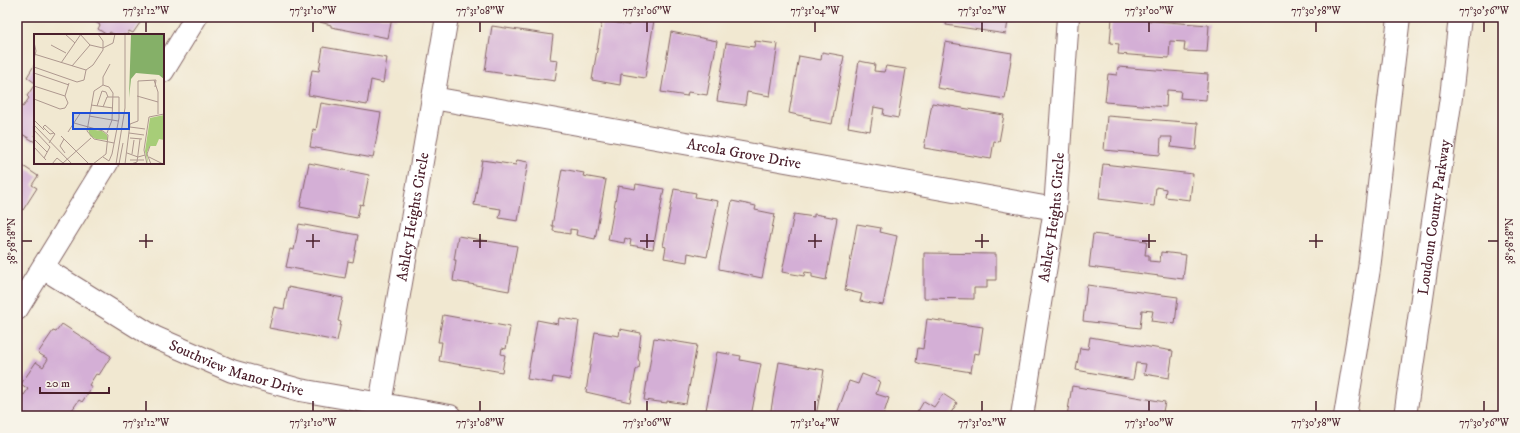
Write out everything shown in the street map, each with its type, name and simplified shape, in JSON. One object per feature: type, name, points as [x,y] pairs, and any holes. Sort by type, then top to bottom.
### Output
[{"type":"street","points":[[164,69],[196,17]]},
{"type":"street","name":"Ashley Heights Circle","points":[[380,410],[448,17]]},
{"type":"street","name":"Ashley Heights Circle","points":[[1022,416],[1055,209],[1068,17]]},
{"type":"street","points":[[1345,416],[1369,269],[1399,17]]},
{"type":"street","name":"Loudoun County Parkway","points":[[1405,416],[1451,97],[1460,17]]},
{"type":"street","name":"Arcola Grove Drive","points":[[433,98],[1055,209]]},
{"type":"street","points":[[17,309],[106,164]]},
{"type":"street","name":"Southview Manor Drive","points":[[43,268],[154,337],[232,371],[380,410],[450,416]]},
{"type":"building","points":[[92,17],[144,17],[133,33],[129,31],[128,34],[113,34],[110,32],[106,34],[98,29],[100,25],[91,19]]},
{"type":"building","points":[[321,17],[397,17],[396,19],[392,18],[388,38],[331,27],[331,25],[320,22]]},
{"type":"building","points":[[630,17],[654,20],[645,78],[621,74],[620,85],[592,80],[602,20],[629,25]]},
{"type":"building","points":[[948,17],[1014,17],[1014,22],[1008,21],[1006,34],[946,25]]},
{"type":"building","points":[[1112,18],[1209,25],[1207,52],[1184,51],[1185,42],[1170,41],[1169,58],[1118,54],[1119,44],[1110,43]]},
{"type":"building","points":[[492,26],[553,35],[550,59],[558,60],[555,81],[485,71]]},
{"type":"building","points":[[671,32],[717,41],[707,95],[688,92],[687,96],[661,92]]},
{"type":"building","points":[[755,41],[778,44],[770,96],[747,92],[745,105],[717,101],[726,43],[754,47]]},
{"type":"building","points":[[945,42],[1012,53],[1005,99],[937,88]]},
{"type":"building","points":[[323,47],[387,58],[383,83],[371,80],[367,105],[308,95],[312,70],[319,71]]},
{"type":"building","points":[[822,52],[844,56],[832,124],[810,120],[811,118],[789,113],[799,56],[821,60]]},
{"type":"building","points":[[859,61],[875,64],[874,71],[884,72],[886,66],[906,69],[898,118],[883,115],[884,109],[874,107],[870,131],[848,127]]},
{"type":"building","points":[[34,66],[34,82],[27,77]]},
{"type":"building","points":[[1118,67],[1208,74],[1206,100],[1180,98],[1181,91],[1167,90],[1166,107],[1105,102],[1108,74],[1117,75]]},
{"type":"building","points":[[34,86],[34,141],[17,131],[17,108],[19,105],[23,107],[29,98],[27,96]]},
{"type":"building","points":[[321,103],[381,113],[373,158],[310,147],[313,129],[316,130]]},
{"type":"building","points":[[932,103],[1004,115],[999,142],[994,141],[991,159],[924,148]]},
{"type":"building","points":[[1107,116],[1198,123],[1196,150],[1171,147],[1172,137],[1161,137],[1160,155],[1104,150]]},
{"type":"building","points":[[482,160],[516,165],[517,160],[528,162],[518,221],[499,218],[501,209],[474,205]]},
{"type":"building","points":[[17,162],[38,176],[32,185],[37,188],[23,210],[17,206]]},
{"type":"building","points":[[309,163],[369,175],[363,205],[360,204],[357,218],[300,207]]},
{"type":"building","points":[[1103,164],[1193,174],[1190,200],[1165,197],[1166,189],[1156,187],[1154,206],[1099,199]]},
{"type":"building","points":[[562,169],[584,173],[583,176],[606,180],[595,239],[576,235],[577,230],[570,229],[570,234],[553,231],[554,226],[552,226]]},
{"type":"building","points":[[636,184],[664,189],[653,249],[630,245],[631,240],[625,238],[624,243],[608,240],[618,186],[635,189]]},
{"type":"building","points":[[674,189],[696,193],[695,197],[718,201],[707,257],[688,253],[687,262],[664,258],[666,247],[663,246]]},
{"type":"building","points":[[732,201],[756,206],[755,210],[775,214],[762,278],[719,269]]},
{"type":"building","points":[[794,214],[814,217],[814,214],[837,218],[826,280],[812,277],[812,273],[805,272],[804,276],[782,272]]},
{"type":"building","points":[[299,224],[358,235],[353,262],[348,261],[345,278],[286,267],[290,249],[294,250]]},
{"type":"building","points":[[857,224],[881,228],[880,232],[897,236],[883,305],[860,301],[862,294],[845,290]]},
{"type":"building","points":[[1093,234],[1147,241],[1145,255],[1149,255],[1149,261],[1160,262],[1161,252],[1186,255],[1183,279],[1089,267]]},
{"type":"building","points":[[458,236],[517,246],[509,291],[453,281],[456,260],[454,260]]},
{"type":"building","points":[[924,253],[996,254],[996,280],[987,280],[987,288],[974,288],[974,299],[924,298]]},
{"type":"building","points":[[1087,285],[1178,297],[1175,324],[1151,321],[1153,311],[1142,310],[1140,328],[1083,321]]},
{"type":"building","points":[[288,287],[343,298],[338,321],[341,322],[337,341],[269,328],[274,307],[284,309]]},
{"type":"building","points":[[443,315],[510,327],[506,349],[502,348],[501,354],[505,355],[502,372],[439,361],[442,342],[438,342]]},
{"type":"building","points":[[559,318],[579,321],[570,380],[553,377],[552,383],[527,379],[537,320],[558,324]]},
{"type":"building","points":[[927,319],[983,327],[979,354],[974,353],[971,372],[916,362],[918,348],[923,349]]},
{"type":"building","points":[[62,324],[111,356],[99,375],[96,374],[89,385],[92,387],[82,402],[79,400],[70,413],[73,416],[17,416],[17,391],[24,395],[28,389],[21,384],[36,362],[43,367],[48,359],[38,353],[53,331],[56,332]]},
{"type":"building","points":[[620,329],[641,333],[638,359],[640,363],[639,368],[636,370],[630,402],[586,392],[595,332],[619,336]]},
{"type":"building","points":[[1090,337],[1173,351],[1169,378],[1144,374],[1146,364],[1136,363],[1133,380],[1076,370],[1080,348],[1088,349]]},
{"type":"building","points":[[654,338],[697,345],[686,404],[644,400]]},
{"type":"building","points":[[717,352],[741,356],[740,360],[761,364],[751,416],[728,416],[706,410]]},
{"type":"building","points":[[779,362],[824,370],[816,416],[770,416]]},
{"type":"building","points":[[862,374],[880,381],[876,394],[889,398],[883,416],[836,416],[849,381],[858,384]]},
{"type":"building","points":[[1072,386],[1165,402],[1162,416],[1127,414],[1127,416],[1067,416]]},
{"type":"building","points":[[943,394],[957,403],[949,416],[915,416],[924,401],[934,407]]}]
